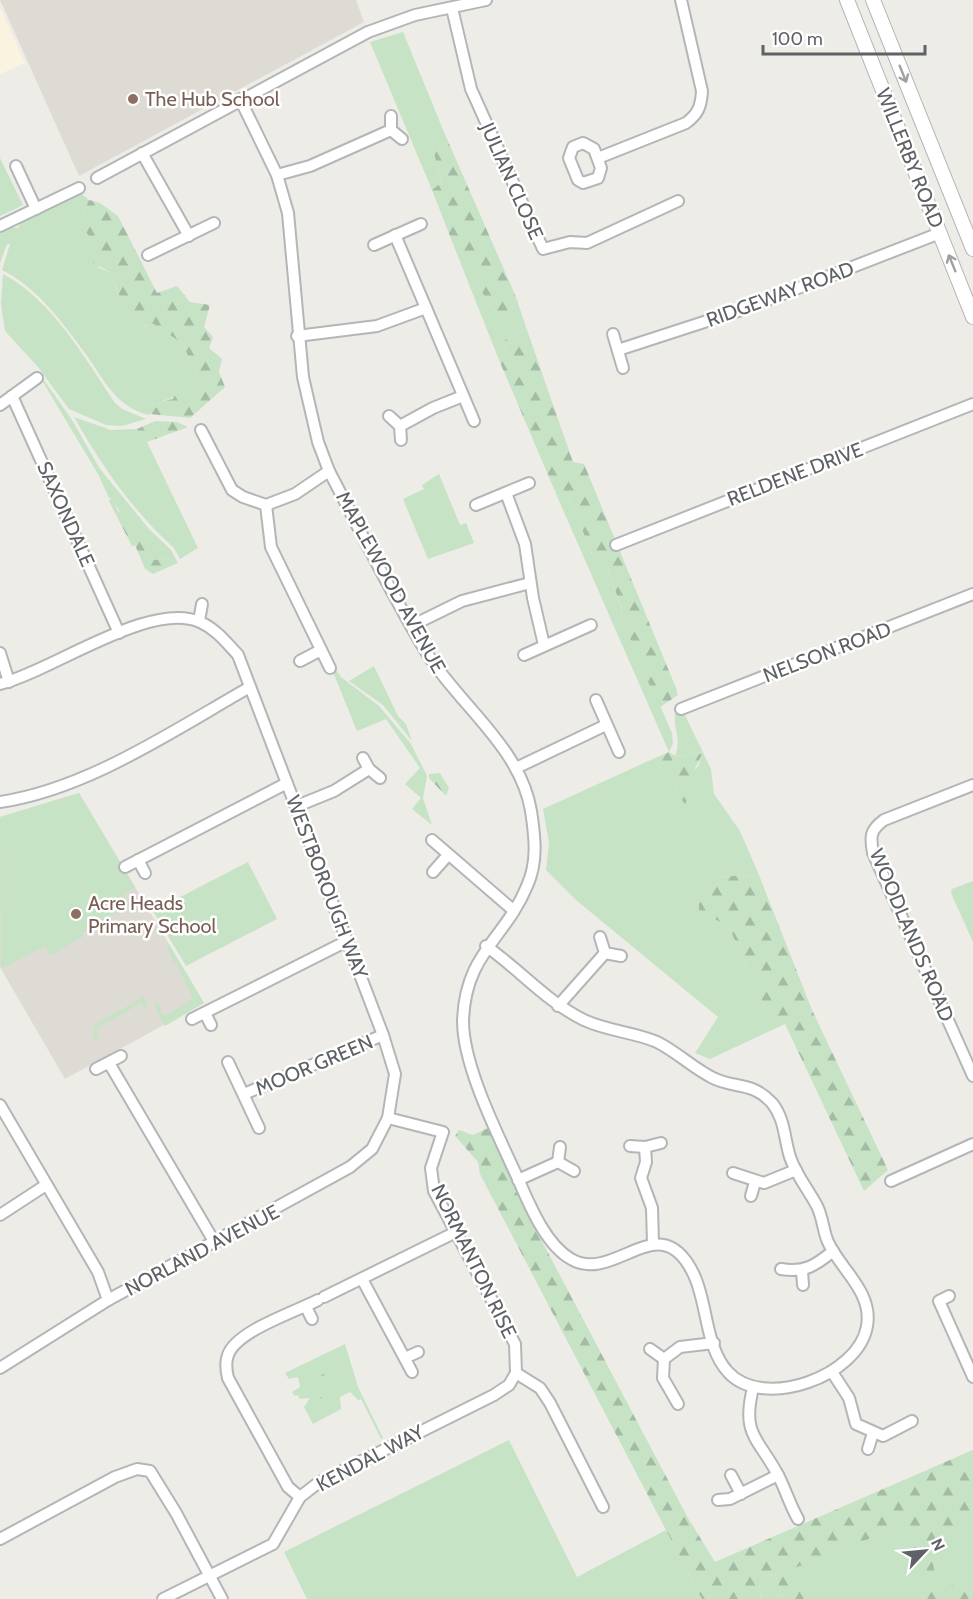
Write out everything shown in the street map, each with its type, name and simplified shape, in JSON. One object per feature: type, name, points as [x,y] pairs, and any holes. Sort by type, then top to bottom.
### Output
[{"type":"street","points":[[97,178],[368,32],[415,15],[486,0]]},
{"type":"street","points":[[598,158],[686,123],[696,116],[701,105],[702,91],[681,0]]},
{"type":"street","name":"WILLERBY ROAD","points":[[847,0],[973,317]]},
{"type":"street","name":"WILLERBY ROAD","points":[[873,0],[973,249]]},
{"type":"street","name":"JULIAN CLOSE","points":[[452,8],[471,89],[543,249],[570,243],[587,243],[678,201]]},
{"type":"street","name":"MAPLEWOOD AVENUE","points":[[240,99],[277,175],[288,213],[293,251],[297,336],[318,442],[329,471],[411,626],[450,686],[516,768],[527,793],[536,855],[527,887],[486,946],[474,968],[466,994],[463,1024],[476,1080],[518,1180],[556,1246],[569,1258],[584,1264],[601,1264],[619,1258],[633,1249],[653,1244]]},
{"type":"street","points":[[391,116],[391,130]]},
{"type":"street","points":[[277,175],[327,159],[391,130]]},
{"type":"street","points":[[391,130],[402,139]]},
{"type":"street","points":[[142,153],[189,236]]},
{"type":"street","points":[[16,166],[36,209]]},
{"type":"street","points":[[0,226],[79,188]]},
{"type":"street","points":[[148,255],[214,223]]},
{"type":"street","points":[[374,244],[421,224]]},
{"type":"street","name":"RIDGEWAY ROAD","points":[[618,350],[744,309],[940,233]]},
{"type":"street","points":[[395,236],[474,421]]},
{"type":"street","points":[[297,336],[377,326],[426,308]]},
{"type":"street","points":[[613,334],[623,368]]},
{"type":"street","points":[[0,405],[37,378]]},
{"type":"street","name":"SAXONDALE","points":[[12,396],[119,633]]},
{"type":"street","points":[[400,426],[433,408],[463,396]]},
{"type":"street","name":"RELDENE DRIVE","points":[[616,545],[973,404]]},
{"type":"street","points":[[389,416],[400,426],[401,440]]},
{"type":"street","points":[[201,430],[232,490],[243,497],[266,505],[295,494],[329,471]]},
{"type":"street","points":[[476,505],[528,483]]},
{"type":"street","points":[[506,493],[525,544],[530,583],[544,645]]},
{"type":"street","points":[[266,505],[271,547],[330,668]]},
{"type":"street","points":[[411,626],[462,601],[530,583]]},
{"type":"street","name":"NELSON ROAD","points":[[681,709],[973,594]]},
{"type":"street","points":[[0,652],[5,683],[119,633],[161,618],[199,621],[202,604]]},
{"type":"street","name":"WESTBOROUGH WAY","points":[[199,621],[216,631],[238,655],[297,806],[396,1074],[388,1118]]},
{"type":"street","points":[[524,655],[591,625]]},
{"type":"street","points":[[300,661],[321,650]]},
{"type":"street","points":[[0,802],[74,781],[143,747],[250,687]]},
{"type":"street","points":[[596,700],[619,752]]},
{"type":"street","points":[[516,768],[606,725]]},
{"type":"street","points":[[363,758],[369,769],[380,778]]},
{"type":"street","points":[[297,806],[334,791],[369,769]]},
{"type":"street","points":[[125,867],[287,783]]},
{"type":"street","name":"WOODLANDS ROAD","points":[[973,785],[884,820],[874,827],[870,838],[873,853],[973,1076]]},
{"type":"street","points":[[432,840],[513,910]]},
{"type":"street","points":[[433,872],[448,855]]},
{"type":"street","points":[[138,860],[145,873]]},
{"type":"street","points":[[600,937],[605,953]]},
{"type":"street","points":[[192,1019],[347,941]]},
{"type":"street","points":[[486,946],[558,1006],[588,1022],[650,1039],[672,1050],[713,1078],[743,1084],[758,1091],[774,1105],[783,1121],[796,1170],[820,1213],[825,1237],[861,1293],[867,1310],[867,1329],[857,1349],[846,1362],[832,1372],[801,1383],[772,1389],[753,1388],[740,1383],[730,1375],[720,1362],[697,1279],[688,1263],[672,1249],[653,1244],[652,1208],[641,1178],[646,1162],[645,1147]]},
{"type":"street","points":[[558,1006],[605,953]]},
{"type":"street","points":[[605,953],[621,956]]},
{"type":"street","points":[[205,1013],[211,1025]]},
{"type":"street","name":"MOOR GREEN","points":[[244,1094],[383,1035]]},
{"type":"street","points":[[96,1070],[121,1056]]},
{"type":"street","name":"MOOR GREEN","points":[[228,1062],[260,1128]]},
{"type":"street","points":[[109,1063],[215,1243]]},
{"type":"street","points":[[0,1105],[98,1272],[108,1300]]},
{"type":"street","name":"NORMANTON RISE","points":[[388,1118],[443,1132],[431,1168],[434,1191],[515,1344],[516,1373]]},
{"type":"street","name":"NORLAND AVENUE","points":[[0,1368],[108,1300],[350,1167],[372,1149],[388,1118]]},
{"type":"street","points":[[630,1146],[645,1147],[661,1143]]},
{"type":"street","points":[[891,1180],[973,1144]]},
{"type":"street","points":[[558,1162],[560,1147]]},
{"type":"street","points":[[518,1180],[558,1162]]},
{"type":"street","points":[[558,1162],[574,1171]]},
{"type":"street","points":[[733,1173],[755,1182],[773,1181],[796,1170]]},
{"type":"street","points":[[751,1196],[755,1182]]},
{"type":"street","points":[[0,1215],[46,1185]]},
{"type":"street","points":[[300,1497],[288,1487],[228,1378],[226,1366],[228,1354],[237,1341],[456,1232]]},
{"type":"street","points":[[781,1269],[802,1271],[810,1269],[833,1251]]},
{"type":"street","points":[[802,1271],[803,1285]]},
{"type":"street","points":[[362,1279],[412,1372]]},
{"type":"street","points":[[949,1296],[939,1301],[973,1377]]},
{"type":"street","points":[[306,1307],[312,1319]]},
{"type":"street","points":[[664,1359],[680,1347],[714,1343]]},
{"type":"street","points":[[650,1349],[664,1359]]},
{"type":"street","points":[[405,1358],[418,1352]]},
{"type":"street","points":[[664,1359],[663,1378],[678,1404]]},
{"type":"street","points":[[832,1372],[849,1398],[856,1424],[884,1436],[912,1421]]},
{"type":"street","points":[[516,1373],[540,1388],[603,1507]]},
{"type":"street","name":"KENDAL WAY","points":[[163,1599],[273,1544],[300,1497],[318,1483],[494,1395],[509,1385],[516,1373]]},
{"type":"street","points":[[753,1388],[749,1418],[752,1434],[778,1475],[798,1519]]},
{"type":"street","points":[[868,1449],[873,1433]]},
{"type":"street","points":[[0,1539],[115,1477],[137,1469],[150,1471],[184,1527],[222,1599]]},
{"type":"street","points":[[731,1475],[741,1494]]},
{"type":"street","points":[[718,1500],[741,1494],[778,1475]]},
{"type":"shaded area","name":"The Hub School","points":[[0,0],[356,0],[364,22],[79,176]]},
{"type":"shaded area","points":[[0,7],[25,63],[0,74]]},
{"type":"shaded area","name":"Acre Heads Primary School","points":[[79,793],[204,1003],[65,1079],[0,967],[0,817]]},
{"type":"green space","points":[[403,32],[444,132],[431,143],[442,182],[432,190],[370,42]]},
{"type":"green space","points":[[444,132],[516,297],[510,318],[493,310],[474,279],[460,249],[455,249],[432,190],[442,182],[431,143]]},
{"type":"green space","points":[[0,158],[23,205],[0,216]]},
{"type":"green space","points":[[79,192],[89,200],[78,224],[90,238],[99,268],[110,272],[120,298],[115,301],[145,327],[152,322],[182,343],[199,379],[194,391],[162,401],[149,415],[127,406],[119,399],[48,307],[27,286],[2,270],[10,244],[7,244],[0,263],[0,233],[11,227],[18,228],[23,218]]},
{"type":"green space","points":[[89,200],[100,203],[118,216],[157,293],[177,286],[190,302],[210,305],[204,327],[213,337],[209,348],[222,359],[219,372],[225,387],[190,418],[150,414],[162,401],[173,399],[180,385],[194,390],[199,379],[182,343],[152,323],[140,328],[115,301],[120,297],[110,272],[93,263],[92,242],[87,232],[78,224]]},
{"type":"green space","points":[[455,249],[460,249],[474,279],[493,310],[510,318],[516,297],[527,330],[503,341],[508,355],[499,360]]},
{"type":"green space","points":[[3,274],[21,285],[52,314],[79,349],[115,403],[122,409],[146,419],[122,426],[106,425],[69,409],[38,367],[5,331],[1,304]]},
{"type":"green space","points":[[527,330],[573,462],[584,464],[676,688],[678,695],[659,708],[621,616],[622,609],[604,560],[593,556],[567,493],[557,496],[499,360],[508,355],[503,341]]},
{"type":"green space","points":[[41,376],[72,420],[100,469],[149,529],[171,550],[178,563],[173,565],[167,557],[155,560],[151,558],[112,498],[109,498],[98,474],[43,382],[37,386],[35,382]]},
{"type":"green space","points":[[74,417],[111,430],[137,429],[147,442],[198,548],[180,559],[174,548],[131,503],[119,487]]},
{"type":"green space","points":[[155,421],[177,422],[188,427],[147,442],[137,429]]},
{"type":"green space","points":[[439,474],[460,525],[466,523],[474,543],[428,559],[403,499],[424,489],[422,485]]},
{"type":"green space","points":[[567,493],[593,556],[604,560],[622,610],[621,616],[672,733],[673,744],[669,752],[557,496]]},
{"type":"green space","points":[[112,497],[118,511],[128,518],[138,531],[151,558],[155,560],[167,557],[173,565],[153,574],[145,569],[135,545],[132,546],[109,501]]},
{"type":"green space","points":[[374,666],[398,716],[406,724],[412,741],[383,705],[349,681]]},
{"type":"green space","points":[[336,669],[341,677],[379,706],[411,744],[427,776],[423,798],[432,825],[412,809],[421,798],[405,784],[420,768],[386,719],[357,731],[333,672]]},
{"type":"green space","points":[[681,707],[711,769],[714,794],[740,831],[759,875],[712,877],[709,893],[699,903],[729,927],[767,1013],[785,1024],[710,1059],[695,1053],[718,1017],[576,900],[546,870],[549,843],[543,809],[655,758],[659,766],[678,783],[676,792],[686,803],[691,773],[699,765],[702,754],[675,756],[678,739],[675,712]]},
{"type":"green space","points":[[669,752],[675,756],[702,754],[691,777],[692,792],[685,804],[676,792],[678,783],[659,766],[655,758]]},
{"type":"green space","points":[[440,773],[449,788],[446,796],[429,778],[429,774]]},
{"type":"green space","points":[[79,793],[135,887],[123,895],[130,905],[82,932],[84,936],[50,955],[45,946],[1,969],[0,817]]},
{"type":"green space","points":[[248,862],[277,919],[186,966],[153,911]]},
{"type":"green space","points":[[759,875],[812,1010],[888,1170],[864,1191],[785,1024],[767,1013],[729,927],[699,910],[699,903],[708,893],[712,877]]},
{"type":"green space","points":[[973,881],[973,942],[951,893],[952,889]]},
{"type":"green space","points":[[169,944],[204,1003],[165,1026],[154,1005],[158,1002],[162,1014],[166,1015],[193,999],[167,948]]},
{"type":"green space","points":[[144,997],[148,1006],[144,1008],[141,1003],[96,1029],[99,1037],[93,1042],[95,1024]]},
{"type":"green space","points":[[488,1128],[526,1211],[688,1518],[715,1562],[973,1450],[973,1527],[940,1527],[930,1548],[938,1590],[973,1578],[973,1599],[916,1599],[927,1593],[899,1527],[792,1569],[807,1599],[783,1599],[775,1574],[766,1575],[759,1583],[761,1599],[702,1599],[480,1174],[478,1162],[455,1136],[459,1130],[473,1135]]},
{"type":"green space","points":[[345,1344],[358,1387],[383,1438],[381,1439],[361,1399],[358,1400],[350,1392],[340,1397],[341,1409],[313,1424],[304,1407],[310,1398],[300,1399],[292,1392],[300,1387],[298,1377],[289,1379],[285,1373]]},
{"type":"green space","points":[[323,1374],[332,1386],[331,1396],[325,1400],[319,1397],[316,1390],[317,1378]]},
{"type":"green space","points":[[509,1440],[577,1577],[666,1530],[702,1599],[307,1599],[284,1552]]},
{"type":"green space","points":[[973,1450],[973,1591],[954,1599],[798,1599],[766,1542]]},
{"type":"green space","points":[[775,1574],[783,1599],[761,1599],[759,1583],[766,1575]]},
{"type":"place","name":"The Hub School","points":[[133,99]]},
{"type":"place","name":"Acre Heads Primary School","points":[[76,914]]}]
